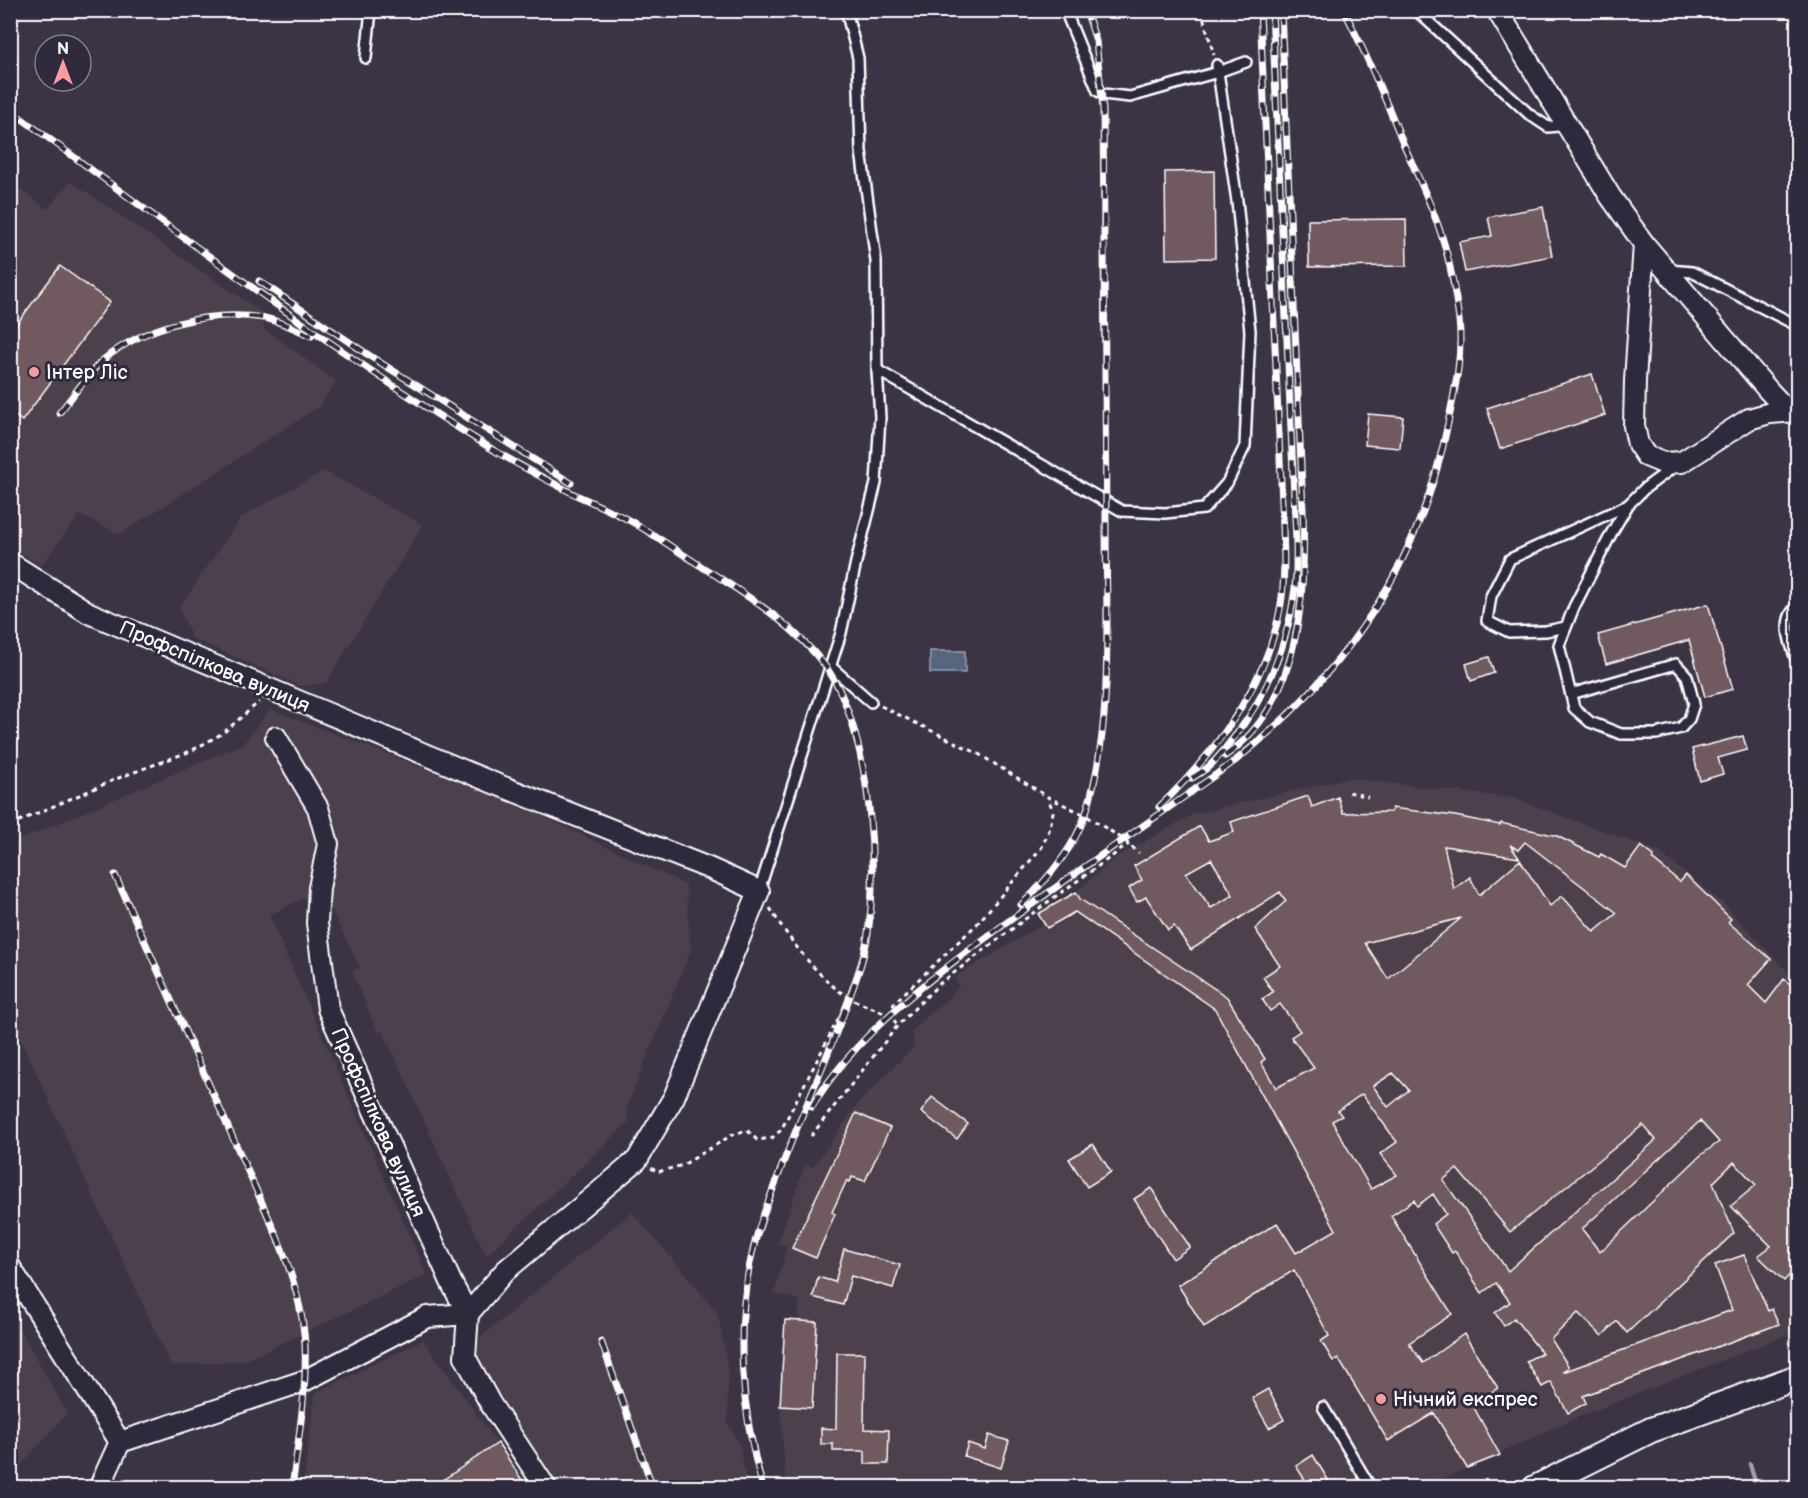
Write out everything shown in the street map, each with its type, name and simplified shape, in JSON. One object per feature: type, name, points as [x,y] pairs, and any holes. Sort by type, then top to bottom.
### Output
[{"type":"street","points":[[1497,10],[1610,196],[1644,244],[1768,390],[1782,405],[1797,411]]},
{"type":"street","points":[[1644,244],[1634,426],[1638,444],[1646,456],[1663,463],[1682,462],[1749,419],[1770,412],[1797,411]]},
{"type":"street","name":"Профспілкова вулиця","points":[[10,563],[89,614],[491,782],[711,869],[759,891]]},
{"type":"street","name":"Профспілкова вулиця","points":[[276,737],[318,808],[328,844],[319,888],[317,923],[328,1009],[452,1284],[468,1314]]},
{"type":"street","points":[[546,1488],[490,1403],[465,1357],[468,1314],[505,1271],[637,1160],[674,1097],[759,891]]},
{"type":"street","points":[[10,1267],[120,1442]]},
{"type":"street","points":[[99,1488],[120,1442],[304,1381],[428,1317],[468,1314]]},
{"type":"street","points":[[1535,1488],[1651,1430],[1797,1377]]},
{"type":"lane","points":[[366,58],[371,10]]},
{"type":"lane","points":[[759,891],[842,633],[856,562],[876,483],[880,417],[876,261],[861,152],[858,58],[846,10]]},
{"type":"lane","points":[[1065,10],[1098,91],[1102,94],[1130,97],[1246,62]]},
{"type":"lane","points":[[1416,10],[1530,116],[1548,127],[1567,125]]},
{"type":"lane","points":[[877,370],[1122,511],[1165,513],[1204,509],[1227,483],[1245,446],[1250,331],[1237,201],[1218,69]]},
{"type":"lane","points":[[1666,270],[1692,272],[1797,326]]},
{"type":"lane","points":[[1571,694],[1676,664],[1687,676],[1694,704],[1689,720],[1682,728],[1656,734],[1621,734],[1590,722],[1574,708],[1559,645],[1574,606],[1628,505],[1645,488],[1682,462]]},
{"type":"lane","points":[[1566,627],[1509,632],[1487,621],[1491,596],[1510,559],[1628,505]]},
{"type":"lane","points":[[1797,606],[1792,611],[1787,630],[1797,665]]},
{"type":"lane","points":[[830,666],[871,702]]},
{"type":"lane","points":[[1323,1407],[1371,1488]]},
{"type":"path","points":[[1202,10],[1218,69]]},
{"type":"path","points":[[10,825],[121,777],[190,751],[224,733],[256,704],[280,694]]},
{"type":"path","points":[[871,702],[976,753],[1048,797],[1085,815],[1139,853]]},
{"type":"path","points":[[1348,792],[1368,797]]},
{"type":"path","points":[[891,1015],[894,1003],[976,924],[1042,847],[1050,828],[1053,812],[1048,797]]},
{"type":"path","points":[[811,1136],[898,1025],[938,985],[1129,844]]},
{"type":"path","points":[[759,891],[779,924],[813,967],[849,998],[891,1015],[898,1025]]},
{"type":"path","points":[[1792,965],[1797,963]]},
{"type":"path","points":[[637,1160],[658,1172],[683,1165],[732,1135],[747,1130],[757,1140],[772,1138],[781,1130],[849,998]]},
{"type":"shaded area","points":[[70,181],[266,315],[263,328],[336,381],[320,406],[120,534],[79,515],[41,566],[11,547],[11,183],[48,209]]},
{"type":"shaded area","points":[[324,471],[423,525],[326,683],[301,686],[192,638],[179,608],[241,517]]},
{"type":"shaded area","points":[[270,709],[518,804],[686,885],[691,950],[627,1106],[629,1122],[486,1256],[383,1031],[378,1033],[352,972],[360,967],[315,877],[306,897],[269,915],[427,1275],[246,1360],[171,1366],[11,1018],[10,844],[243,744]]},
{"type":"shaded area","points":[[1348,778],[1513,798],[1658,851],[1726,906],[1797,982],[1797,1331],[1573,1419],[1426,1487],[786,1487],[780,1406],[812,1407],[798,1321],[799,1299],[774,1294],[787,1246],[778,1244],[805,1164],[813,1167],[859,1102],[915,1046],[911,1032],[959,987],[955,977],[1043,924],[1038,914],[1076,892],[1112,860],[1193,814]]},
{"type":"shaded area","points":[[632,1212],[718,1313],[728,1371],[728,1424],[739,1442],[748,1487],[558,1487],[476,1356],[477,1340]]},
{"type":"shaded area","points":[[11,1313],[67,1413],[10,1477]]},
{"type":"shaded area","points":[[423,1340],[529,1487],[303,1488],[315,1393]]},
{"type":"water","points":[[930,651],[965,651],[965,673],[930,673]]},
{"type":"building","points":[[1214,171],[1215,258],[1166,259],[1165,172]]},
{"type":"building","points":[[1543,207],[1552,256],[1465,272],[1459,242],[1492,236],[1488,217]]},
{"type":"building","points":[[1406,219],[1407,266],[1309,267],[1308,220]]},
{"type":"building","name":"Інтер Ліс","points":[[60,266],[110,302],[22,421],[10,412],[10,333]]},
{"type":"building","points":[[1592,374],[1605,415],[1500,449],[1487,408]]},
{"type":"building","points":[[1368,414],[1403,417],[1400,448],[1365,445]]},
{"type":"building","points":[[1708,604],[1733,689],[1705,697],[1689,640],[1606,664],[1598,635]]},
{"type":"building","points":[[1489,657],[1494,673],[1471,681],[1466,664]]},
{"type":"building","points":[[1743,736],[1747,750],[1718,758],[1723,774],[1700,781],[1692,749]]},
{"type":"building","points":[[1308,796],[1312,807],[1338,797],[1343,813],[1391,812],[1392,808],[1455,816],[1500,825],[1501,823],[1557,836],[1599,857],[1601,854],[1625,868],[1641,846],[1654,856],[1652,859],[1680,882],[1686,875],[1731,919],[1728,922],[1771,959],[1748,985],[1766,1003],[1784,979],[1797,990],[1797,1267],[1784,1281],[1758,1256],[1771,1246],[1731,1206],[1756,1185],[1734,1162],[1713,1183],[1734,1233],[1627,1333],[1617,1321],[1602,1336],[1578,1313],[1551,1339],[1569,1367],[1563,1372],[1732,1310],[1715,1265],[1744,1255],[1768,1311],[1772,1309],[1779,1324],[1583,1396],[1586,1403],[1568,1413],[1551,1382],[1542,1387],[1526,1361],[1542,1353],[1514,1318],[1504,1326],[1495,1313],[1510,1302],[1496,1283],[1482,1293],[1455,1251],[1452,1253],[1433,1224],[1446,1214],[1433,1194],[1417,1206],[1414,1200],[1391,1216],[1452,1314],[1409,1343],[1423,1363],[1464,1334],[1498,1388],[1472,1404],[1500,1455],[1467,1468],[1434,1413],[1388,1441],[1338,1358],[1333,1361],[1321,1341],[1329,1336],[1294,1270],[1204,1327],[1178,1285],[1277,1223],[1296,1253],[1336,1230],[1215,1009],[1075,912],[1047,928],[1038,914],[1076,892],[1080,899],[1227,997],[1265,1059],[1261,1062],[1276,1088],[1314,1068],[1291,1037],[1300,1031],[1280,1004],[1270,1011],[1262,999],[1273,992],[1263,977],[1280,966],[1255,929],[1286,901],[1280,892],[1191,950],[1174,926],[1168,930],[1146,897],[1137,902],[1129,888],[1142,880],[1134,866],[1200,826],[1209,841],[1234,832],[1231,822]],"holes":[[[1525,842],[1617,913],[1594,932],[1562,896],[1550,906],[1520,860],[1479,895],[1470,877],[1454,889],[1444,846],[1519,858],[1510,845],[1518,850]],[[1211,859],[1233,895],[1211,908],[1186,873]],[[1461,918],[1388,979],[1365,943]],[[1393,1073],[1409,1090],[1388,1107],[1373,1086]],[[1362,1094],[1397,1142],[1380,1154],[1397,1175],[1371,1189],[1332,1121],[1342,1116],[1338,1111]],[[1700,1121],[1719,1142],[1701,1155],[1600,1252],[1582,1229]],[[1643,1125],[1656,1140],[1508,1271],[1443,1180],[1457,1169],[1510,1232]]]},
{"type":"building","points":[[932,1097],[968,1124],[957,1139],[921,1112]]},
{"type":"building","points":[[856,1113],[890,1128],[865,1181],[852,1177],[850,1182],[847,1180],[832,1212],[835,1214],[816,1258],[792,1248]]},
{"type":"building","points":[[1093,1144],[1111,1172],[1087,1187],[1069,1159]]},
{"type":"building","points":[[1151,1188],[1190,1247],[1173,1259],[1134,1199]]},
{"type":"building","points":[[844,1249],[900,1265],[893,1288],[851,1276],[843,1305],[813,1297],[818,1277],[835,1282]]},
{"type":"building","points":[[785,1320],[817,1322],[812,1408],[780,1406]]},
{"type":"building","points":[[837,1353],[865,1353],[864,1429],[889,1430],[888,1464],[865,1464],[865,1451],[833,1451],[833,1444],[821,1444],[821,1428],[836,1429]]},
{"type":"building","points":[[1268,1389],[1284,1420],[1269,1428],[1252,1398]]},
{"type":"building","points":[[989,1435],[1009,1441],[1001,1468],[964,1456],[968,1443],[985,1449]]},
{"type":"building","points":[[498,1443],[527,1488],[431,1488]]},
{"type":"building","points":[[1313,1455],[1333,1488],[1310,1488],[1296,1466]]},
{"type":"waterway","points":[[1750,1464],[1757,1488]]},
{"type":"railway","points":[[1021,905],[1059,863],[1081,826],[1095,779],[1105,707],[1107,631],[1103,109],[1096,41],[1086,10]]},
{"type":"railway","points":[[1159,807],[1219,740],[1252,689],[1274,633],[1281,604],[1284,565],[1283,526],[1260,10]]},
{"type":"railway","points":[[1192,778],[1220,755],[1243,725],[1264,691],[1286,635],[1295,588],[1296,540],[1272,10]]},
{"type":"railway","points":[[1225,756],[1250,734],[1270,707],[1284,677],[1294,645],[1303,576],[1303,510],[1281,10]]},
{"type":"railway","points":[[812,1107],[831,1078],[854,1050],[881,1023],[939,973],[1053,889],[1235,761],[1275,727],[1312,690],[1344,652],[1373,612],[1398,568],[1419,523],[1448,423],[1458,372],[1459,320],[1444,242],[1436,220],[1375,76],[1344,10]]},
{"type":"railway","points":[[10,110],[359,363],[515,462],[634,523],[759,604],[788,627],[814,653],[826,667],[842,695],[854,730],[863,770],[869,812],[872,895],[868,933],[861,964],[843,1016],[765,1210],[755,1240],[747,1279],[742,1339],[745,1399],[755,1459],[763,1488]]},
{"type":"railway","points":[[259,281],[373,358],[571,483]]},
{"type":"railway","points":[[59,413],[103,360],[120,348],[158,329],[200,319],[243,316],[276,321],[311,336]]},
{"type":"railway","points":[[115,875],[287,1261],[302,1317],[305,1345],[302,1416],[292,1488]]},
{"type":"railway","points":[[601,1341],[653,1488]]},
{"type":"place","name":"Інтер Ліс","points":[[34,372]]},
{"type":"place","name":"Нічний експрес","points":[[1381,1399]]}]
